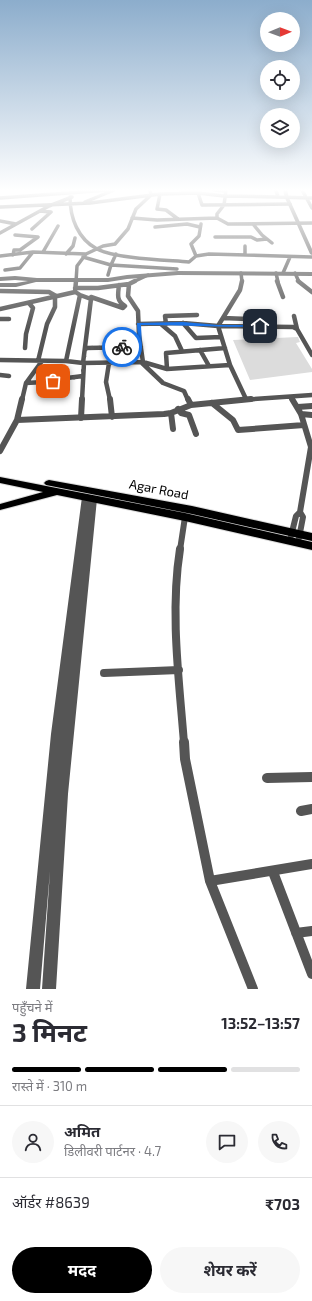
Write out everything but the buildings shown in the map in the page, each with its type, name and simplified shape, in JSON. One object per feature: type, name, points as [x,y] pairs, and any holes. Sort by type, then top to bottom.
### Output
[{"type":"main road","name":"Agar Road","points":[[0,474],[105,492],[295,538],[312,537]]},
{"type":"main road","points":[[0,480],[185,518],[295,538],[312,546]]},
{"type":"main road","points":[[0,507],[57,491]]},
{"type":"street","points":[[13,255],[14,250],[20,250],[38,237],[28,236]]},
{"type":"street","points":[[43,252],[52,236]]},
{"type":"street","points":[[83,236],[98,250],[116,254],[189,262]]},
{"type":"street","points":[[119,285],[118,300],[119,303],[125,306],[123,308],[80,296],[75,290],[78,272],[77,266],[85,256],[103,246],[115,244],[122,236]]},
{"type":"street","points":[[196,256],[192,244],[199,236]]},
{"type":"street","points":[[264,236],[272,243]]},
{"type":"street","points":[[0,279],[15,278],[35,281],[76,279],[108,280],[178,271],[196,256],[215,254],[290,257],[312,254],[304,236]]},
{"type":"street","points":[[215,238],[249,237],[259,240],[267,239]]},
{"type":"street","points":[[66,254],[73,246],[74,238]]},
{"type":"street","points":[[245,255],[246,246]]},
{"type":"street","points":[[5,270],[20,268],[33,252]]},
{"type":"street","points":[[0,256],[43,252],[85,256],[111,265],[178,271],[312,274]]},
{"type":"street","points":[[108,276],[116,254]]},
{"type":"street","points":[[283,273],[290,257]]},
{"type":"street","points":[[241,273],[242,283],[240,290],[218,326],[230,365],[246,399]]},
{"type":"street","points":[[276,273],[283,297]]},
{"type":"street","points":[[295,273],[299,283],[312,292]]},
{"type":"street","points":[[0,309],[29,303],[75,290],[129,284],[149,275]]},
{"type":"street","points":[[89,279],[108,276],[123,278]]},
{"type":"street","points":[[0,291],[35,281]]},
{"type":"street","points":[[32,291],[35,281]]},
{"type":"street","points":[[129,284],[128,296],[138,311],[142,362],[163,384],[184,391],[191,405]]},
{"type":"street","points":[[0,285],[32,291],[49,292],[56,296]]},
{"type":"street","points":[[0,296],[11,288]]},
{"type":"street","points":[[81,418],[83,363],[86,348],[91,288]]},
{"type":"street","points":[[0,451],[17,420],[26,383],[40,361],[46,324],[55,307],[56,296]]},
{"type":"street","points":[[66,361],[80,296]]},
{"type":"street","points":[[25,348],[26,334],[33,308],[29,303]]},
{"type":"street","points":[[182,351],[175,336],[164,324],[164,317],[197,315]]},
{"type":"street","points":[[294,316],[297,329],[306,340],[312,355]]},
{"type":"street","points":[[0,318],[9,319]]},
{"type":"street","points":[[223,318],[248,319]]},
{"type":"street","points":[[138,324],[183,323],[218,326],[289,326],[297,329]]},
{"type":"street","points":[[183,323],[194,338],[221,337]]},
{"type":"street","points":[[205,338],[210,349]]},
{"type":"street","points":[[86,348],[141,347]]},
{"type":"street","points":[[167,369],[166,353],[225,348]]},
{"type":"street","points":[[200,350],[209,366]]},
{"type":"street","points":[[0,360],[66,361],[83,363],[142,362],[167,369],[230,365]]},
{"type":"street","points":[[109,363],[106,382],[111,402],[112,416]]},
{"type":"street","points":[[0,375],[9,376]]},
{"type":"street","points":[[26,383],[62,381],[67,378],[83,376]]},
{"type":"street","points":[[17,420],[171,413],[178,408],[212,402],[312,395]]},
{"type":"street","points":[[291,397],[301,414],[311,447],[309,476],[300,512],[296,516],[295,538]]},
{"type":"street","points":[[212,402],[219,412],[232,418],[238,430],[304,425]]},
{"type":"street","points":[[298,407],[312,406]]},
{"type":"street","points":[[178,408],[182,413],[189,416],[196,434]]},
{"type":"street","points":[[171,413],[174,429]]},
{"type":"street","points":[[301,414],[312,415]]},
{"type":"street","points":[[49,989],[71,662],[89,498]]},
{"type":"street","points":[[185,518],[179,554],[176,601],[185,760],[210,881],[253,989]]},
{"type":"street","points":[[33,989],[57,734],[71,662]]},
{"type":"street","points":[[104,673],[179,670]]},
{"type":"street","points":[[267,778],[312,777]]},
{"type":"street","points":[[301,811],[312,809]]},
{"type":"street","points":[[210,881],[273,872],[312,864]]},
{"type":"street","points":[[273,872],[312,974]]},
{"type":"street","points":[[43,882],[56,881]]},
{"type":"street","points":[[296,932],[312,930]]},
{"type":"shaded area","points":[[298,337],[300,342],[296,343],[312,369],[312,372],[250,380],[233,340]]},
{"type":"way so far","points":[[53,381],[83,376],[83,363],[86,348],[122,347]]},
{"type":"route","points":[[122,347],[141,347],[138,324],[183,323],[218,326],[260,326]]}]
